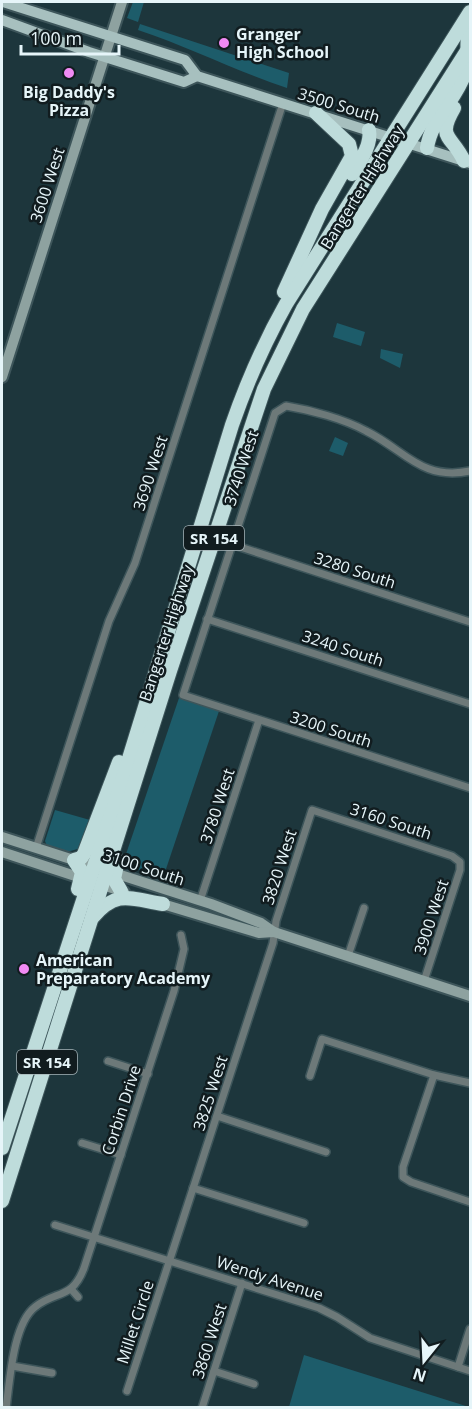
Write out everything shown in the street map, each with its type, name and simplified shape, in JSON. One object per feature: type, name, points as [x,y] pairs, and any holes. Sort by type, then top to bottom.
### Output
[{"type":"highway","name":"Bangerter Highway","points":[[105,870],[138,727],[243,393],[262,347],[330,232],[471,12]]},
{"type":"highway","points":[[427,148],[436,121],[464,76],[469,49],[467,35],[471,26]]},
{"type":"highway","name":"Bangerter Highway","points":[[2,1201],[90,921],[90,881],[105,870],[269,377],[303,309],[469,49]]},
{"type":"highway","points":[[467,162],[448,137],[445,128],[446,122],[471,79]]},
{"type":"highway","points":[[278,317],[280,299],[322,209],[352,156],[349,144],[316,114]]},
{"type":"highway","points":[[286,341],[287,319],[325,257],[329,245],[333,206],[364,153],[370,136],[369,130]]},
{"type":"highway","points":[[170,671],[168,652],[195,565],[193,550]]},
{"type":"highway","points":[[2,1178],[28,1096],[25,1063],[27,1046],[90,881],[74,860],[84,854],[128,737],[138,727]]},
{"type":"highway","points":[[105,870],[121,891]]},
{"type":"highway","points":[[90,921],[105,905],[120,897],[163,904]]},
{"type":"highway","name":"SR 154","points":[[2,1148],[27,1073]]},
{"type":"main road","name":"3500 South","points":[[3,2],[185,60],[197,76],[467,162]]},
{"type":"main road","name":"3600 West","points":[[2,377],[122,2]]},
{"type":"main road","name":"3500 South","points":[[2,20],[184,82],[197,76]]},
{"type":"main road","name":"3100 South","points":[[2,837],[200,901],[261,923],[274,932],[471,996]]},
{"type":"main road","name":"3100 South","points":[[2,852],[259,933],[274,932]]},
{"type":"street","name":"3690 West","points":[[36,848],[107,627],[135,563],[283,104]]},
{"type":"street","name":"3740 West","points":[[183,695],[275,412],[286,406],[299,408],[367,431],[425,469],[451,473],[471,471]]},
{"type":"street","name":"3280 South","points":[[231,544],[471,622]]},
{"type":"street","name":"3240 South","points":[[207,619],[471,704]]},
{"type":"street","name":"3200 South","points":[[183,695],[471,788]]},
{"type":"street","name":"3780 West","points":[[200,901],[259,720]]},
{"type":"street","name":"3160 South","points":[[312,810],[452,856],[460,862]]},
{"type":"street","name":"3820 West","points":[[274,932],[312,810]]},
{"type":"street","name":"3900 West","points":[[424,981],[460,870],[460,862]]},
{"type":"street","points":[[348,956],[364,908]]},
{"type":"street","name":"3825 West","points":[[169,1261],[274,932]]},
{"type":"street","name":"Corbin Drive","points":[[71,1289],[82,1273],[148,1074],[179,973],[184,949],[181,935]]},
{"type":"street","points":[[310,1076],[322,1039],[434,1075],[471,1083]]},
{"type":"street","points":[[108,1061],[148,1074]]},
{"type":"street","points":[[434,1075],[403,1167],[403,1177],[411,1182],[470,1200]]},
{"type":"street","points":[[217,1116],[326,1152]]},
{"type":"street","points":[[82,1143],[121,1155]]},
{"type":"street","points":[[193,1188],[304,1223]]},
{"type":"street","name":"Wendy Avenue","points":[[55,1225],[328,1312],[370,1338],[471,1371]]},
{"type":"street","name":"Millet Circle","points":[[127,1391],[169,1261]]},
{"type":"street","name":"3860 West","points":[[202,1407],[242,1283]]},
{"type":"street","points":[[6,1407],[12,1366],[25,1317],[39,1304],[71,1289],[78,1297]]},
{"type":"street","points":[[458,1367],[471,1329]]},
{"type":"street","points":[[12,1366],[52,1373]]},
{"type":"street","points":[[213,1371],[254,1384]]},
{"type":"shaded area","points":[[133,2],[144,2],[138,22],[127,18]]},
{"type":"shaded area","points":[[140,24],[289,73],[287,88],[138,30]]},
{"type":"shaded area","points":[[337,323],[365,332],[361,346],[333,337]]},
{"type":"shaded area","points":[[381,349],[403,354],[400,368],[380,358]]},
{"type":"shaded area","points":[[335,437],[348,443],[343,456],[329,451]]},
{"type":"shaded area","points":[[179,698],[219,711],[163,878],[125,865],[124,860]]},
{"type":"shaded area","points":[[55,810],[90,820],[81,848],[67,852],[47,846],[45,841]]},
{"type":"shaded area","points":[[304,1355],[469,1407],[289,1407]]},
{"type":"place","name":"Granger High School","points":[[224,43]]},
{"type":"place","name":"Big Daddy's Pizza","points":[[69,73]]},
{"type":"place","name":"American Preparatory Academy","points":[[24,969]]}]
